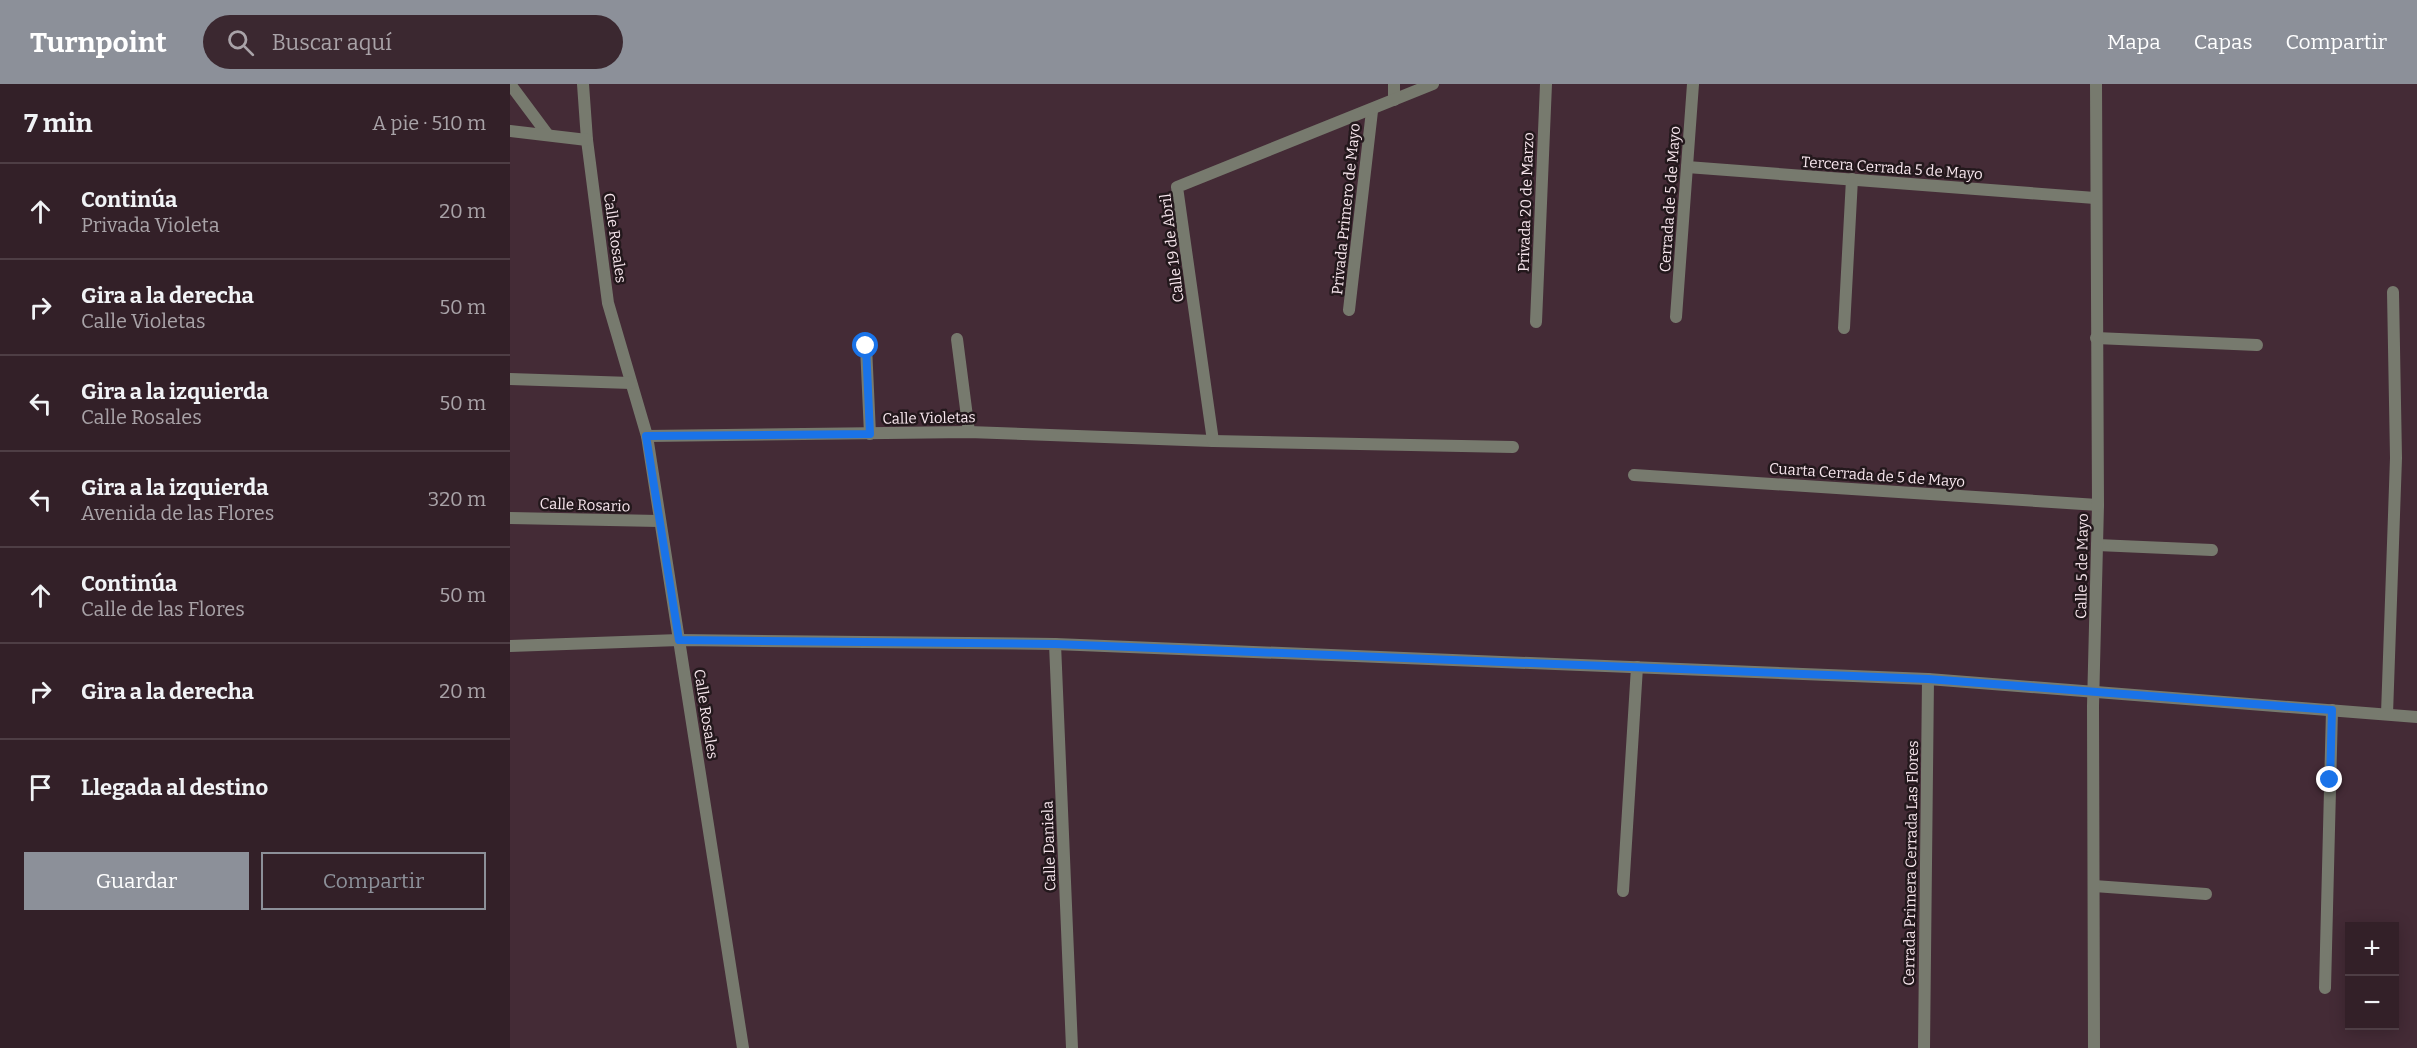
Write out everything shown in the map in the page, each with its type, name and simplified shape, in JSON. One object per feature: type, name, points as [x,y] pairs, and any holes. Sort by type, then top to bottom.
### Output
[{"type":"street","points":[[510,84],[548,135]]},
{"type":"street","name":"Calle Rosales","points":[[583,84],[587,140],[608,303],[646,436],[742,1048]]},
{"type":"street","points":[[1394,84],[1394,100]]},
{"type":"street","points":[[1372,111],[1434,84]]},
{"type":"street","name":"Privada 20 de Marzo","points":[[1536,322],[1546,84]]},
{"type":"street","name":"Cerrada de 5 de Mayo","points":[[1676,317],[1694,84]]},
{"type":"street","name":"Calle 5 de Mayo","points":[[2094,1048],[2098,505],[2096,84]]},
{"type":"street","name":"Privada Primero de Mayo","points":[[1349,310],[1372,111]]},
{"type":"street","name":"Calle 19 de Abril","points":[[1213,441],[1177,187],[1372,111]]},
{"type":"street","points":[[510,131],[587,140]]},
{"type":"street","name":"Tercera Cerrada 5 de Mayo","points":[[1687,167],[2095,198]]},
{"type":"street","points":[[1844,328],[1852,179]]},
{"type":"street","points":[[2387,714],[2396,458],[2393,292]]},
{"type":"street","points":[[2096,338],[2257,345]]},
{"type":"street","points":[[957,339],[969,432]]},
{"type":"street","points":[[866,346],[870,434]]},
{"type":"street","points":[[510,379],[631,382]]},
{"type":"street","name":"Calle Violetas","points":[[646,436],[969,432],[1213,441],[1513,447]]},
{"type":"street","name":"Cuarta Cerrada de 5 de Mayo","points":[[1634,475],[2098,505]]},
{"type":"street","name":"Calle Rosario","points":[[510,518],[659,521]]},
{"type":"street","points":[[2097,544],[2212,550]]},
{"type":"street","points":[[510,646],[679,640],[1055,644],[1928,679],[2417,717]]},
{"type":"street","name":"Calle Daniela","points":[[1055,644],[1072,1048]]},
{"type":"street","points":[[1623,891],[1637,667]]},
{"type":"street","name":"Cerrada Primera Cerrada Las Flores","points":[[1924,1048],[1928,679]]},
{"type":"street","points":[[2325,988],[2332,710]]},
{"type":"street","points":[[2094,886],[2206,894]]},
{"type":"route","points":[[866,346],[870,434],[646,436],[679,640],[1055,644],[1928,679],[2332,710],[2330,780]]}]
